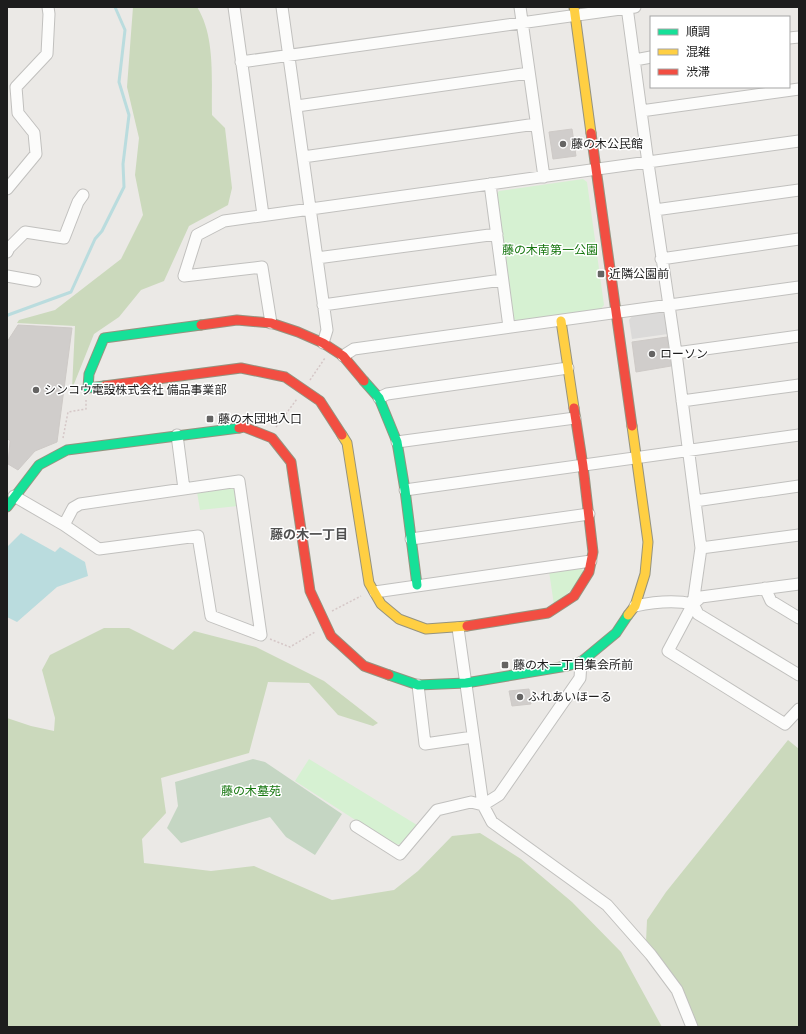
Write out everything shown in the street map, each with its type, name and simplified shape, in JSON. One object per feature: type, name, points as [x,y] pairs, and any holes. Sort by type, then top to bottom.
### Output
[{"type":"street","points":[[7,189],[36,154],[34,133],[18,113],[16,87],[47,54],[48,7]]},
{"type":"street","points":[[234,7],[263,215]]},
{"type":"street","points":[[282,7],[297,106],[323,305],[328,330],[323,343]]},
{"type":"street","points":[[520,7],[544,177]]},
{"type":"street","points":[[241,62],[523,23],[574,11],[630,7],[641,111],[676,353],[701,548],[693,604],[698,614],[799,675]]},
{"type":"street","points":[[7,507],[39,465],[67,450],[244,427],[272,438],[291,462],[310,591],[331,636],[364,666],[418,685],[466,683],[566,666],[581,662],[616,633],[635,606],[645,574],[648,542],[574,11]]},
{"type":"street","points":[[635,60],[650,57]]},
{"type":"street","points":[[297,106],[529,73]]},
{"type":"street","points":[[641,111],[799,89]]},
{"type":"street","points":[[303,157],[536,124]]},
{"type":"street","points":[[271,323],[262,267],[184,276],[197,235],[224,221],[799,141]]},
{"type":"street","points":[[490,184],[509,327]]},
{"type":"street","points":[[655,210],[799,190]]},
{"type":"street","points":[[7,252],[25,232],[64,238],[78,202],[83,196]]},
{"type":"street","points":[[317,258],[497,234]]},
{"type":"street","points":[[662,259],[799,239]]},
{"type":"street","points":[[7,276],[35,281]]},
{"type":"street","points":[[323,305],[502,280]]},
{"type":"street","points":[[343,356],[354,349],[799,287]]},
{"type":"street","points":[[418,585],[397,442],[379,398],[343,356],[323,343],[298,332],[271,323],[237,320],[104,338],[89,374],[88,388],[241,368],[284,377],[320,401],[347,443],[369,582],[381,604],[399,619],[426,630],[458,628],[548,613],[574,596],[589,572],[593,552],[589,514],[561,321]]},
{"type":"street","points":[[676,353],[799,336]]},
{"type":"street","points":[[379,398],[387,394],[568,368]]},
{"type":"street","points":[[682,401],[799,385]]},
{"type":"street","points":[[397,442],[575,418]]},
{"type":"street","points":[[177,435],[184,489]]},
{"type":"street","points":[[405,490],[799,435]]},
{"type":"street","points":[[14,496],[64,525],[99,549],[198,536],[210,616],[261,635],[239,481],[80,504],[74,508],[64,525]]},
{"type":"street","points":[[695,501],[799,486]]},
{"type":"street","points":[[412,538],[589,514]]},
{"type":"street","points":[[701,548],[799,535]]},
{"type":"street","points":[[374,591],[591,561]]},
{"type":"street","points":[[799,584],[700,597],[693,604],[668,652],[785,724],[799,710]]},
{"type":"street","points":[[765,588],[770,601],[799,618]]},
{"type":"street","points":[[635,606],[648,603],[680,602],[693,604]]},
{"type":"street","points":[[458,628],[483,805],[492,822],[607,905],[651,955],[677,990],[692,1027]]},
{"type":"street","points":[[356,826],[400,854],[436,810],[471,802],[483,805],[499,795],[580,678],[581,662]]},
{"type":"street","points":[[418,685],[425,744],[473,736]]},
{"type":"path","points":[[62,442],[68,412],[86,409],[85,391],[88,388]]},
{"type":"path","points":[[329,612],[374,591]]},
{"type":"path","points":[[261,635],[290,647],[318,630]]},
{"type":"green space","points":[[133,7],[197,7],[203,19],[210,45],[212,115],[225,128],[232,188],[228,205],[189,226],[164,281],[141,290],[119,317],[94,334],[72,389],[75,326],[17,323],[19,320],[55,310],[121,259],[143,215],[135,175],[139,138],[127,87]]},
{"type":"green space","name":"藤の木南第一公園","points":[[583,179],[587,182],[604,305],[600,310],[519,322],[512,318],[496,195],[499,191]]},
{"type":"green space","points":[[231,487],[236,491],[238,506],[200,510],[197,492]]},
{"type":"green space","points":[[580,567],[584,572],[579,583],[554,605],[549,571]]},
{"type":"green space","points":[[104,628],[129,628],[173,650],[194,631],[256,647],[324,681],[378,723],[373,726],[338,715],[309,683],[268,682],[249,753],[161,778],[166,813],[142,839],[144,863],[211,871],[254,866],[332,900],[394,890],[418,871],[452,836],[480,833],[521,859],[572,902],[621,952],[662,1027],[7,1027],[7,718],[31,726],[54,731],[55,718],[42,670],[50,655]]},
{"type":"green space","points":[[788,740],[799,749],[799,1027],[697,1027],[646,942],[647,920],[666,892]]},
{"type":"green space","name":"藤の木墓苑","points":[[253,759],[265,762],[342,814],[315,855],[286,837],[270,817],[181,843],[167,828],[178,806],[175,782]]},
{"type":"green space","points":[[309,759],[417,825],[402,844],[394,845],[295,781]]},
{"type":"shaded area","points":[[659,311],[666,315],[668,334],[632,339],[629,320],[634,314]]},
{"type":"water","points":[[21,533],[55,552],[60,547],[85,562],[88,576],[57,587],[17,622],[7,617],[7,547]]},
{"type":"building","name":"藤の木公民館","points":[[572,129],[576,156],[553,159],[549,132]]},
{"type":"building","name":"シンコウ電設株式会社 備品事業部","points":[[18,325],[72,328],[57,442],[35,451],[18,470],[8,464],[10,441],[7,438],[7,342]]},
{"type":"building","name":"ローソン","points":[[667,337],[671,366],[636,372],[632,342]]},
{"type":"building","name":"ふれあいほーる","points":[[529,689],[531,704],[512,706],[509,691]]},
{"type":"waterway","points":[[7,316],[71,292],[95,239],[102,231],[124,187],[123,164],[129,115],[119,82],[125,30],[115,7]]},
{"type":"traffic: fast","points":[[104,386],[88,388],[89,374],[104,338],[201,325]]},
{"type":"traffic: fast","points":[[364,381],[379,398],[397,442],[405,490],[417,585]]},
{"type":"traffic: fast","points":[[7,507],[39,465],[67,450],[239,428]]},
{"type":"traffic: fast","points":[[389,675],[418,685],[466,683],[567,666],[581,662],[616,633],[628,615]]},
{"type":"traffic: slow","points":[[574,7],[591,133]]},
{"type":"traffic: slow","points":[[561,321],[574,408]]},
{"type":"traffic: slow","points":[[628,615],[635,606],[645,574],[648,542],[632,426]]},
{"type":"traffic: slow","points":[[342,435],[347,443],[369,583],[381,604],[399,619],[426,629],[467,626]]},
{"type":"traffic: jam","points":[[591,133],[632,426]]},
{"type":"traffic: jam","points":[[201,325],[237,320],[271,323],[298,332],[323,343],[343,356],[364,381]]},
{"type":"traffic: jam","points":[[104,386],[241,368],[285,377],[320,401],[342,435]]},
{"type":"traffic: jam","points":[[467,626],[548,613],[574,596],[589,572],[593,552],[583,466],[574,408]]},
{"type":"traffic: jam","points":[[239,428],[244,427],[272,438],[291,462],[310,591],[331,636],[364,666],[389,675]]},
{"type":"place","name":"藤の木公民館","points":[[563,144]]},
{"type":"place","name":"近隣公園前","points":[[601,274]]},
{"type":"place","name":"ローソン","points":[[652,354]]},
{"type":"place","name":"シンコウ電設株式会社 備品事業部","points":[[36,390]]},
{"type":"place","name":"藤の木団地入口","points":[[210,419]]},
{"type":"place","name":"藤の木一丁目集会所前","points":[[505,665]]},
{"type":"place","name":"ふれあいほーる","points":[[520,697]]},
{"type":"district","name":"藤の木一丁目","points":[[309,534]]}]
